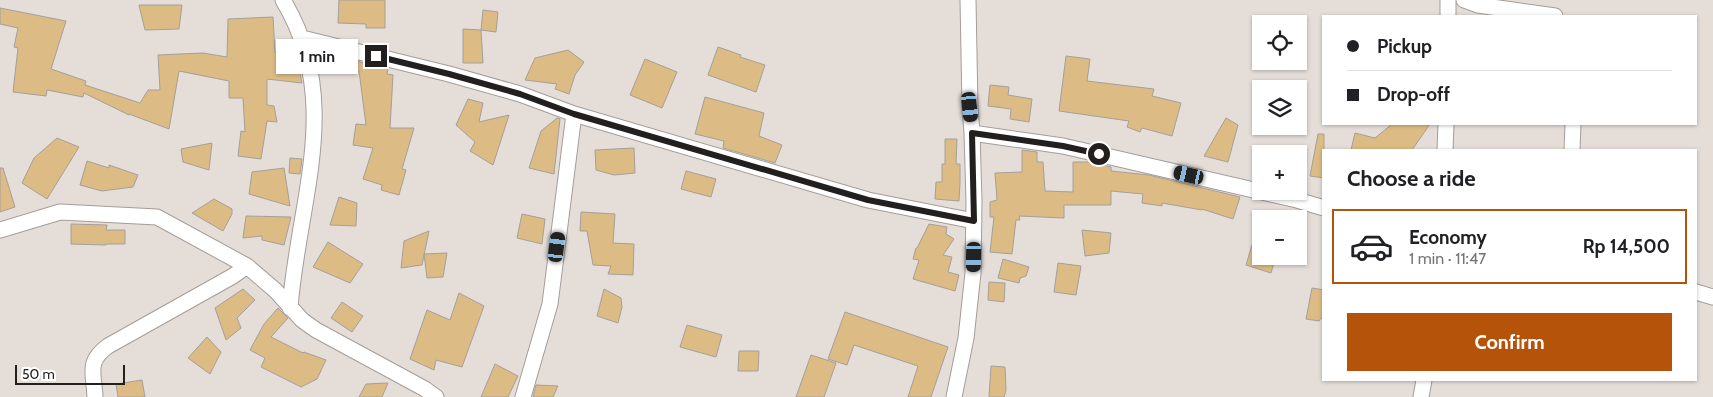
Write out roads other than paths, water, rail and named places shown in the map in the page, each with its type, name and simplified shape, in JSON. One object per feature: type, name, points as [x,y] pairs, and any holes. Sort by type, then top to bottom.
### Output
[{"type":"street","points":[[283,0],[302,38],[312,72],[315,106],[312,162],[290,308]]},
{"type":"street","points":[[954,397],[966,338],[972,292],[974,221],[968,0]]},
{"type":"street","points":[[1448,0],[1448,15]]},
{"type":"street","points":[[1464,0],[1478,5],[1548,15]]},
{"type":"street","points":[[302,38],[449,74],[520,94],[574,114],[868,200],[974,221]]},
{"type":"street","points":[[523,397],[550,304],[574,114]]},
{"type":"street","points":[[1445,149],[1446,125]]},
{"type":"street","points":[[1572,149],[1573,125]]},
{"type":"street","points":[[972,133],[1063,146],[1322,207]]},
{"type":"street","points":[[0,230],[60,212],[157,218],[248,266],[276,291],[302,320],[316,330],[425,389],[436,397]]},
{"type":"street","points":[[95,397],[92,369],[97,355],[108,346],[248,266]]},
{"type":"street","points":[[1697,292],[1713,298]]},
{"type":"street","points":[[1421,397],[1424,381]]}]
